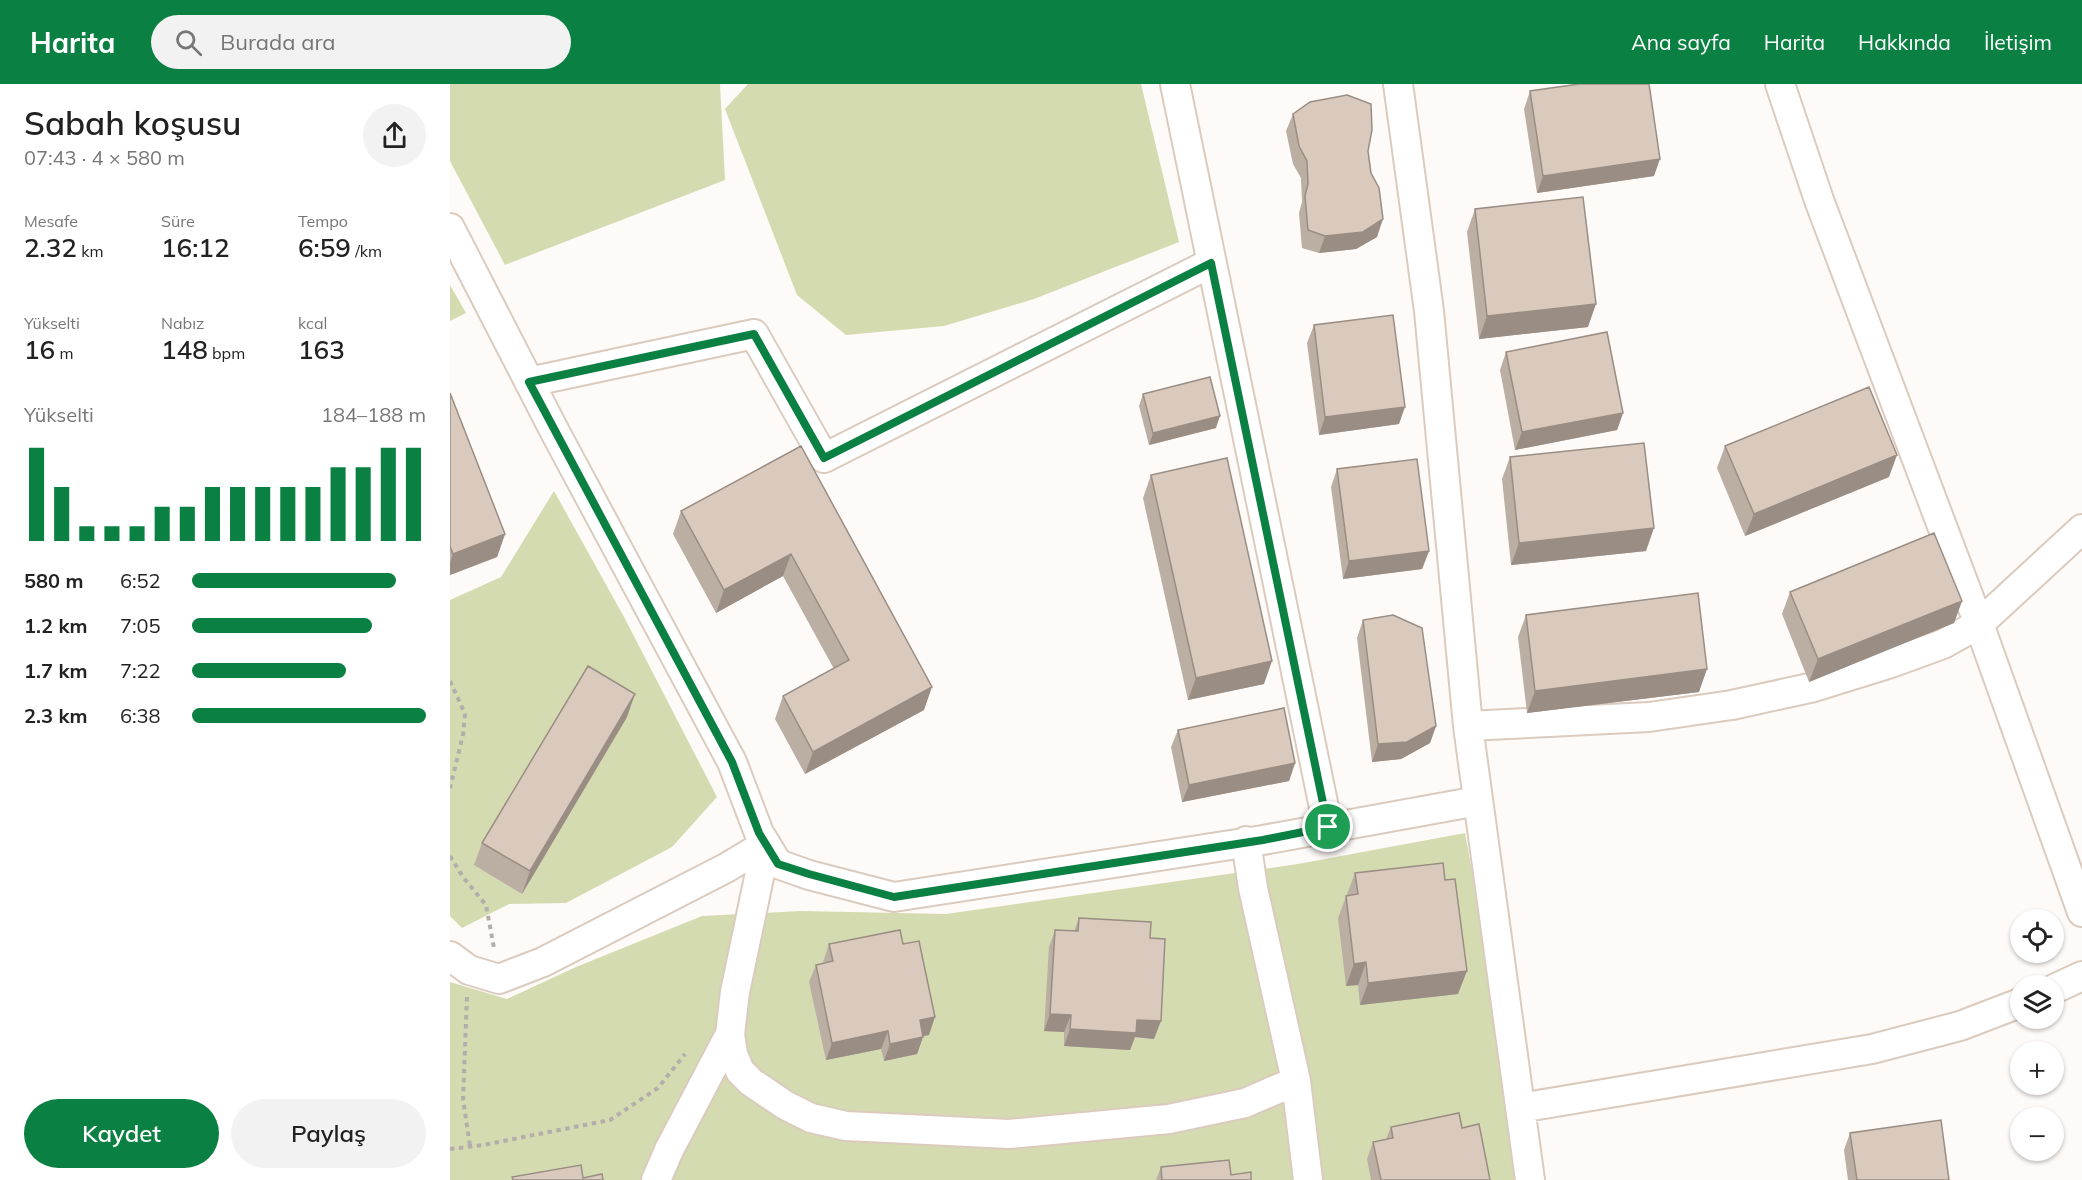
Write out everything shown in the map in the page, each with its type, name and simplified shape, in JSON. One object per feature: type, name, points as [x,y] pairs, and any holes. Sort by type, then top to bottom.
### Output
[{"type":"street","points":[[1175,84],[1328,827]]},
{"type":"street","points":[[1398,84],[1429,310],[1468,726],[1530,1180]]},
{"type":"street","points":[[1780,84],[1819,200],[1979,624],[2082,912]]},
{"type":"street","points":[[450,228],[529,382],[732,762],[759,833],[778,864],[894,897],[1246,842],[1478,801]]},
{"type":"street","points":[[529,382],[754,334],[824,458],[1211,263]]},
{"type":"street","points":[[1468,726],[1649,717],[1732,705],[1815,687],[1888,664],[1943,644],[1979,624],[2082,529]]},
{"type":"street","points":[[1246,842],[1259,919],[1296,1081],[1308,1180]]},
{"type":"street","points":[[459,963],[499,979],[543,962],[726,868],[766,844]]},
{"type":"street","points":[[766,844],[735,992],[730,1034],[733,1054],[740,1071],[751,1082],[785,1105],[811,1118],[846,1126],[1009,1134],[1169,1119],[1245,1103],[1296,1081]]},
{"type":"street","points":[[2064,984],[2082,976]]},
{"type":"street","points":[[1520,1108],[1872,1049],[1960,1026],[2010,1007]]},
{"type":"street","points":[[656,1180],[669,1150],[730,1034]]},
{"type":"path","points":[[450,681],[465,714],[463,735],[450,788]]},
{"type":"path","points":[[450,856],[463,877],[486,905],[499,979]]},
{"type":"path","points":[[459,963],[463,1099],[470,1146]]},
{"type":"path","points":[[450,1149],[610,1120],[658,1088],[686,1053]]},
{"type":"green space","points":[[450,84],[720,84],[725,180],[505,265],[450,161]]},
{"type":"green space","points":[[748,84],[1141,84],[1179,242],[1034,299],[944,326],[846,335],[797,295],[725,109]]},
{"type":"green space","points":[[450,285],[466,313],[450,321]]},
{"type":"green space","points":[[554,491],[624,617],[717,797],[672,847],[566,903],[509,904],[462,928],[450,916],[450,600],[501,577]]},
{"type":"green space","points":[[1465,833],[1529,1180],[450,1180],[450,982],[507,999],[576,967],[702,916],[801,911],[946,914],[1298,864]]},
{"type":"building","points":[[1579,84],[1649,84],[1660,159],[1543,176],[1530,91]]},
{"type":"building","points":[[1347,95],[1371,104],[1372,130],[1368,151],[1371,173],[1379,188],[1383,219],[1363,232],[1325,236],[1308,230],[1305,196],[1308,184],[1307,161],[1299,146],[1293,114],[1310,102]]},
{"type":"building","points":[[1583,197],[1596,304],[1487,316],[1475,209]]},
{"type":"building","points":[[1393,315],[1405,407],[1325,417],[1314,325]]},
{"type":"building","points":[[1607,332],[1623,413],[1522,432],[1506,352]]},
{"type":"building","points":[[1210,377],[1220,416],[1153,433],[1143,394]]},
{"type":"building","points":[[1869,387],[1897,455],[1754,514],[1725,446]]},
{"type":"building","points":[[450,393],[505,534],[453,554],[450,546]]},
{"type":"building","points":[[1644,443],[1654,528],[1519,543],[1510,457]]},
{"type":"building","points":[[801,446],[932,687],[813,752],[783,696],[849,660],[791,554],[724,590],[681,511]]},
{"type":"building","points":[[1227,458],[1272,661],[1196,678],[1151,475]]},
{"type":"building","points":[[1417,459],[1429,551],[1349,561],[1337,469]]},
{"type":"building","points":[[1934,533],[1962,601],[1818,659],[1790,592]]},
{"type":"building","points":[[1698,593],[1707,669],[1535,691],[1526,615]]},
{"type":"building","points":[[1393,615],[1422,628],[1436,726],[1407,742],[1378,744],[1363,620]]},
{"type":"building","points":[[588,666],[635,694],[530,871],[482,843]]},
{"type":"building","points":[[1284,708],[1295,763],[1189,785],[1178,730]]},
{"type":"building","points":[[1443,863],[1445,880],[1455,879],[1467,971],[1368,983],[1366,962],[1354,964],[1346,896],[1358,894],[1355,873]]},
{"type":"building","points":[[1079,918],[1151,922],[1150,938],[1165,939],[1161,1021],[1137,1020],[1136,1033],[1070,1029],[1071,1015],[1050,1014],[1055,930],[1078,931]]},
{"type":"building","points":[[900,930],[903,944],[919,941],[935,1017],[920,1020],[923,1037],[890,1044],[888,1031],[832,1043],[816,965],[833,961],[829,944]]},
{"type":"building","points":[[1459,1113],[1462,1128],[1479,1124],[1490,1180],[1381,1180],[1373,1142],[1393,1138],[1391,1127]]},
{"type":"building","points":[[1941,1120],[1949,1180],[1857,1180],[1850,1133]]},
{"type":"building","points":[[1229,1160],[1231,1175],[1251,1172],[1251,1180],[1162,1180],[1161,1167]]},
{"type":"building","points":[[581,1165],[583,1178],[602,1174],[603,1180],[513,1180],[512,1177]]},
{"type":"route","points":[[1211,263],[1328,827],[1263,840],[894,897],[778,864],[759,833],[732,762],[529,382],[754,334],[824,458],[1211,263]]}]
